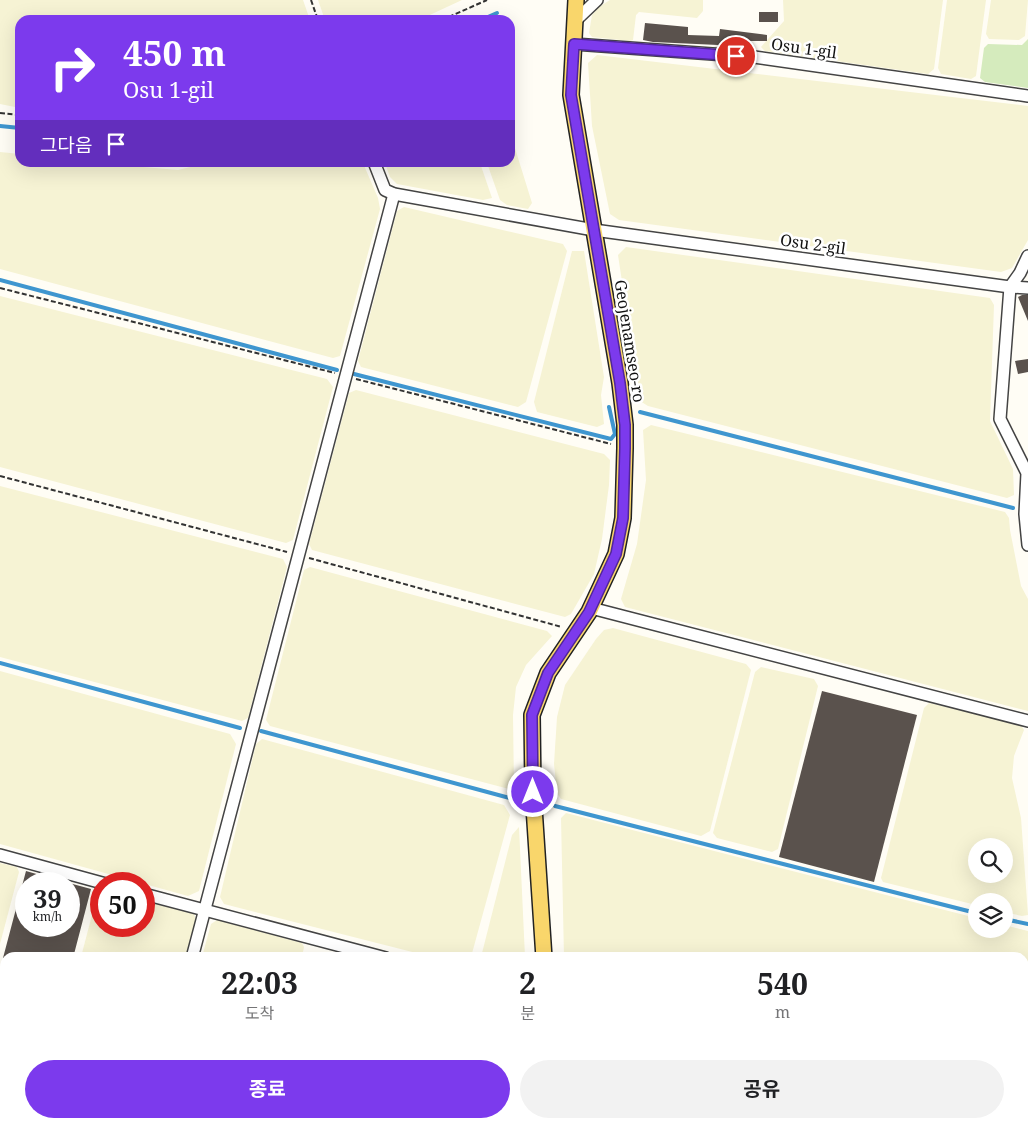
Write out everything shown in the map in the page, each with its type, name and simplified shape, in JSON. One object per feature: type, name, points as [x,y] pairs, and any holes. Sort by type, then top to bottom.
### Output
[{"type":"main road","name":"Geojenamseo-ro","points":[[544,952],[533,792],[532,715],[548,673],[591,608],[616,554],[623,518],[625,425],[620,383],[571,95],[576,10]]},
{"type":"street","points":[[576,10],[597,0]]},
{"type":"street","name":"Osu 1-gil","points":[[574,44],[754,57],[1028,96]]},
{"type":"street","points":[[194,952],[394,194],[385,190],[376,167]]},
{"type":"street","name":"Osu 2-gil","points":[[394,194],[594,230],[1028,288]]},
{"type":"street","points":[[1028,256],[1020,273],[1010,287],[1000,419],[1027,473],[1025,514],[1028,545]]},
{"type":"street","points":[[591,608],[1028,721]]},
{"type":"street","points":[[0,855],[90,880]]},
{"type":"street","points":[[155,897],[363,952]]},
{"type":"path","points":[[311,0],[316,15]]},
{"type":"path","points":[[453,15],[487,0]]},
{"type":"path","points":[[0,113],[15,114]]},
{"type":"path","points":[[0,288],[625,448]]},
{"type":"shaded area","points":[[0,0],[303,0],[308,15],[15,15],[15,107],[0,104]]},
{"type":"shaded area","points":[[318,0],[462,0],[430,15],[323,15]]},
{"type":"shaded area","points":[[610,0],[703,0],[703,11],[697,18],[639,12],[636,15],[633,40],[592,37],[589,33],[592,15],[599,7]]},
{"type":"shaded area","points":[[783,0],[943,0],[934,69],[928,74],[765,51],[761,47],[784,21]]},
{"type":"shaded area","points":[[947,0],[986,0],[976,76],[971,79],[941,74],[938,68]]},
{"type":"shaded area","points":[[991,0],[1028,0],[1025,36],[1019,40],[989,39],[986,34]]},
{"type":"shaded area","points":[[597,55],[1028,106],[1028,240],[1012,268],[1001,272],[619,220],[610,214],[592,126],[588,63]]},
{"type":"shaded area","points":[[515,148],[532,203],[528,209],[507,205],[500,200],[488,167],[515,167]]},
{"type":"shaded area","points":[[0,152],[15,154],[15,167],[143,167],[178,170],[190,167],[365,167],[378,198],[380,209],[340,356],[333,358],[0,269]]},
{"type":"shaded area","points":[[386,167],[481,167],[492,198],[483,200],[397,184],[390,177]]},
{"type":"shaded area","points":[[404,207],[563,244],[567,251],[526,402],[518,407],[361,367],[358,361],[397,211]]},
{"type":"shaded area","points":[[626,247],[990,298],[994,305],[990,421],[1013,469],[1014,495],[1007,498],[648,406],[640,401],[618,255]]},
{"type":"shaded area","points":[[572,251],[584,251],[604,377],[601,395],[604,424],[597,427],[537,412],[534,402]]},
{"type":"shaded area","points":[[0,296],[327,379],[333,387],[293,540],[286,543],[0,467]]},
{"type":"shaded area","points":[[356,390],[604,454],[610,460],[609,485],[602,539],[594,574],[571,614],[565,617],[312,550],[309,544],[349,393]]},
{"type":"shaded area","points":[[651,425],[1005,512],[1009,518],[1021,586],[1028,599],[1028,711],[625,607],[621,599],[637,544],[646,480],[643,430]]},
{"type":"shaded area","points":[[0,486],[283,559],[287,567],[248,718],[242,721],[0,657]]},
{"type":"shaded area","points":[[310,567],[547,631],[552,636],[526,665],[516,687],[513,715],[514,788],[509,789],[270,726],[266,720],[304,570]]},
{"type":"shaded area","points":[[613,628],[746,664],[751,670],[710,831],[701,836],[561,799],[557,793],[554,764],[557,717],[565,685],[596,639],[604,630]]},
{"type":"shaded area","points":[[761,667],[814,679],[818,686],[778,849],[772,852],[717,838],[713,833],[755,672]]},
{"type":"shaded area","points":[[0,671],[230,734],[236,744],[199,891],[188,896],[155,887],[155,872],[101,872],[0,844]]},
{"type":"shaded area","points":[[929,703],[1021,725],[1024,730],[1014,756],[1012,778],[1021,818],[1028,915],[1013,914],[1013,893],[968,893],[968,903],[883,882],[881,878],[924,708]]},
{"type":"shaded area","points":[[262,739],[504,805],[510,815],[472,952],[412,952],[224,904],[220,897],[256,744]]},
{"type":"shaded area","points":[[566,813],[968,916],[968,938],[1013,938],[1013,927],[1028,931],[1028,952],[564,952],[561,818]]},
{"type":"shaded area","points":[[519,827],[525,952],[482,952],[512,835]]},
{"type":"shaded area","points":[[0,863],[17,867],[19,872],[15,872],[15,887],[0,944]]},
{"type":"shaded area","points":[[155,904],[194,914],[196,920],[187,952],[82,952],[90,923],[90,937],[155,937]]},
{"type":"shaded area","points":[[217,920],[302,943],[304,947],[303,952],[203,952],[211,924]]},
{"type":"green space","points":[[1028,39],[1028,88],[985,82],[980,78],[984,48],[988,44],[1022,45]]},
{"type":"building","points":[[759,12],[778,12],[778,22],[759,22]]},
{"type":"building","points":[[645,23],[688,27],[688,35],[719,36],[720,29],[767,35],[767,41],[737,41],[736,48],[718,47],[718,45],[653,42],[643,40]]},
{"type":"building","points":[[1028,295],[1028,321],[1018,297]]},
{"type":"building","points":[[1028,359],[1028,372],[1018,374],[1015,361]]},
{"type":"building","points":[[822,691],[917,715],[874,882],[779,857]]},
{"type":"building","points":[[80,886],[90,889],[80,931]]},
{"type":"building","points":[[15,913],[15,937],[78,937],[75,952],[5,952]]},
{"type":"waterway","points":[[492,15],[497,13]]},
{"type":"waterway","points":[[0,126],[15,128]]},
{"type":"waterway","points":[[0,280],[337,370]]},
{"type":"waterway","points":[[354,374],[611,439],[615,434],[609,407]]},
{"type":"waterway","points":[[640,412],[1013,508]]},
{"type":"waterway","points":[[0,663],[240,728]]},
{"type":"waterway","points":[[261,731],[517,800]]},
{"type":"waterway","points":[[555,806],[968,911]]},
{"type":"waterway","points":[[1013,921],[1028,924]]},
{"type":"route","points":[[533,792],[532,715],[548,673],[589,612],[616,554],[623,518],[625,425],[620,383],[571,95],[574,44],[736,56]]}]
